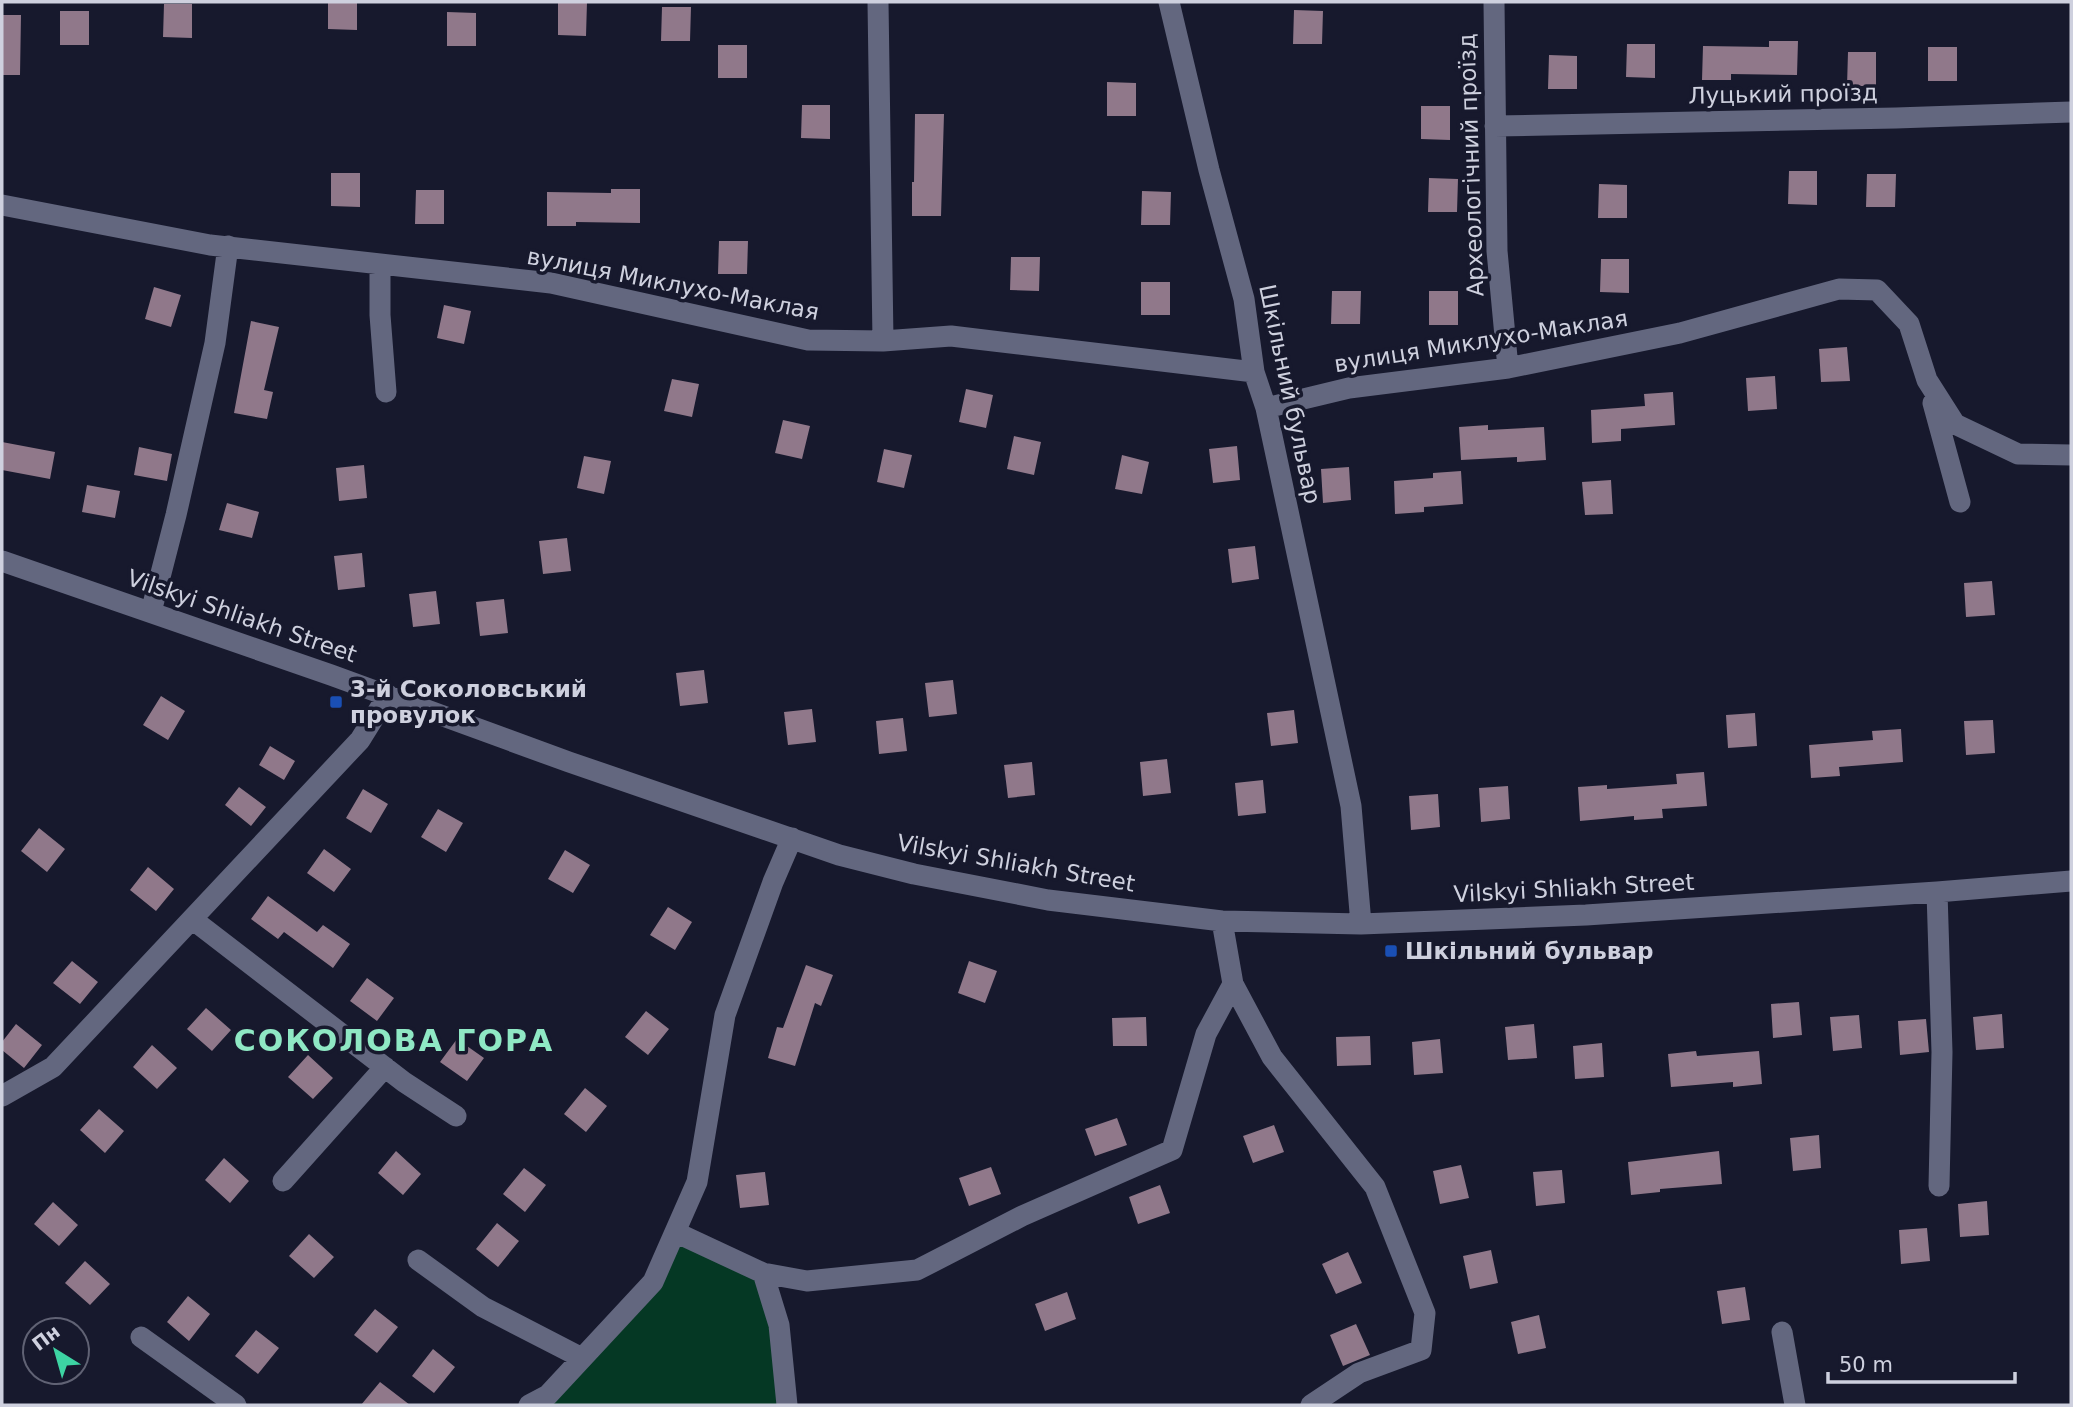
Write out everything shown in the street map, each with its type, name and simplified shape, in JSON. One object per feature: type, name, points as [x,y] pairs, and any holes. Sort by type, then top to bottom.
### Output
[{"type":"street","points":[[878,2],[883,341]]},
{"type":"street","name":"Шкільний бульвар","points":[[1169,2],[1209,170],[1244,299],[1254,372],[1266,408],[1350,806],[1361,924]]},
{"type":"street","name":"Археологічний проїзд","points":[[1494,2],[1497,251],[1508,368]]},
{"type":"street","name":"Луцький проїзд","points":[[1495,125],[1883,119],[2071,112]]},
{"type":"street","name":"вулиця Миклухо-Маклая","points":[[2,205],[228,246],[551,283],[808,340],[883,341],[951,336],[1254,372]]},
{"type":"street","points":[[151,612],[215,342],[228,246]]},
{"type":"street","points":[[380,264],[380,315],[386,392]]},
{"type":"street","name":"вулиця Миклухо-Маклая","points":[[1266,408],[1349,388],[1508,368],[1680,333],[1839,289],[1877,290],[1909,324],[1927,380],[1955,424],[2018,454],[2071,455]]},
{"type":"street","points":[[1927,380],[1960,502]]},
{"type":"street","name":"Vilskyi Shliakh Street","points":[[2,561],[839,855],[964,885],[1048,900],[1222,921],[1361,924],[1531,918],[2071,881]]},
{"type":"street","points":[[3,1094],[53,1067],[360,740],[388,695]]},
{"type":"street","points":[[529,1405],[548,1395],[653,1282],[697,1182],[725,1016],[773,882],[792,838]]},
{"type":"street","points":[[1937,892],[1942,1052],[1939,1186]]},
{"type":"street","points":[[192,919],[385,1067],[456,1116]]},
{"type":"street","points":[[1222,921],[1233,984],[1272,1057],[1375,1187],[1425,1313],[1421,1350],[1359,1373],[1311,1405]]},
{"type":"street","points":[[675,1231],[763,1273],[807,1281],[917,1270],[1022,1216],[1172,1150],[1206,1034],[1233,984]]},
{"type":"street","points":[[283,1181],[385,1067]]},
{"type":"street","points":[[418,1260],[483,1307],[582,1358]]},
{"type":"street","points":[[763,1273],[779,1325],[787,1405]]},
{"type":"street","points":[[1782,1332],[1795,1405]]},
{"type":"street","points":[[141,1337],[236,1405]]},
{"type":"green space","points":[[675,1232],[763,1273],[787,1405],[529,1405],[653,1282]]},
{"type":"building","points":[[328,2],[357,2],[357,30],[328,29]]},
{"type":"building","points":[[558,2],[587,2],[586,36],[558,35]]},
{"type":"building","points":[[164,4],[192,4],[192,38],[163,37]]},
{"type":"building","points":[[662,7],[691,7],[690,41],[661,41]]},
{"type":"building","points":[[1294,10],[1323,11],[1322,44],[1293,44]]},
{"type":"building","points":[[60,11],[89,11],[89,45],[60,45]]},
{"type":"building","points":[[447,12],[476,13],[476,46],[447,46]]},
{"type":"building","points":[[2,15],[21,15],[20,75],[2,75]]},
{"type":"building","points":[[1769,41],[1798,41],[1797,75],[1731,74],[1731,80],[1702,80],[1703,46],[1769,47]]},
{"type":"building","points":[[1627,44],[1655,44],[1655,78],[1626,77]]},
{"type":"building","points":[[718,45],[747,45],[747,78],[718,78]]},
{"type":"building","points":[[1928,47],[1957,47],[1957,81],[1928,81]]},
{"type":"building","points":[[1848,52],[1876,52],[1876,86],[1847,86]]},
{"type":"building","points":[[1549,55],[1577,56],[1577,89],[1548,89]]},
{"type":"building","points":[[1107,82],[1136,83],[1136,116],[1107,116]]},
{"type":"building","points":[[802,105],[830,105],[830,139],[801,138]]},
{"type":"building","points":[[1421,106],[1450,106],[1450,140],[1421,139]]},
{"type":"building","points":[[915,114],[944,114],[941,216],[912,216]]},
{"type":"building","points":[[1789,171],[1817,171],[1817,205],[1788,204]]},
{"type":"building","points":[[331,173],[360,173],[360,207],[331,206]]},
{"type":"building","points":[[1867,174],[1896,174],[1895,207],[1866,207]]},
{"type":"building","points":[[1429,178],[1458,179],[1457,212],[1428,212]]},
{"type":"building","points":[[1599,184],[1627,185],[1627,218],[1598,218]]},
{"type":"building","points":[[611,189],[640,189],[640,223],[576,222],[576,226],[547,226],[547,192],[611,193]]},
{"type":"building","points":[[416,190],[444,190],[444,224],[415,224]]},
{"type":"building","points":[[1142,191],[1171,192],[1170,225],[1141,225]]},
{"type":"building","points":[[719,241],[748,241],[747,274],[718,274]]},
{"type":"building","points":[[1011,257],[1040,257],[1039,291],[1010,290]]},
{"type":"building","points":[[1601,259],[1629,259],[1629,293],[1600,292]]},
{"type":"building","points":[[1141,282],[1170,282],[1170,315],[1141,315]]},
{"type":"building","points":[[154,287],[181,295],[171,327],[145,319]]},
{"type":"building","points":[[1332,291],[1361,291],[1360,324],[1331,324]]},
{"type":"building","points":[[1429,291],[1458,291],[1458,325],[1429,325]]},
{"type":"building","points":[[444,305],[471,311],[464,344],[437,338]]},
{"type":"building","points":[[251,321],[279,327],[264,390],[273,392],[267,419],[234,413]]},
{"type":"building","points":[[1847,347],[1850,381],[1821,382],[1819,349]]},
{"type":"building","points":[[1775,376],[1777,409],[1748,411],[1746,378]]},
{"type":"building","points":[[672,379],[699,384],[692,417],[664,411]]},
{"type":"building","points":[[966,389],[993,395],[986,428],[959,422]]},
{"type":"building","points":[[1673,392],[1675,425],[1621,429],[1621,441],[1592,443],[1591,410],[1645,406],[1644,394]]},
{"type":"building","points":[[783,420],[810,426],[802,459],[775,453]]},
{"type":"building","points":[[1488,425],[1488,430],[1544,427],[1546,460],[1517,462],[1517,457],[1461,460],[1459,427]]},
{"type":"building","points":[[1014,436],[1041,442],[1034,475],[1007,469]]},
{"type":"building","points":[[2,442],[55,452],[50,479],[2,470]]},
{"type":"building","points":[[1237,446],[1240,480],[1213,483],[1209,449]]},
{"type":"building","points":[[139,447],[172,454],[167,481],[134,475]]},
{"type":"building","points":[[884,449],[912,455],[904,488],[877,482]]},
{"type":"building","points":[[1122,455],[1149,462],[1142,494],[1115,489]]},
{"type":"building","points":[[584,456],[611,461],[604,494],[577,488]]},
{"type":"building","points":[[364,465],[367,498],[339,501],[336,468]]},
{"type":"building","points":[[1349,467],[1351,500],[1323,503],[1321,469]]},
{"type":"building","points":[[1461,471],[1463,504],[1424,507],[1424,512],[1395,514],[1394,481],[1433,478],[1433,473]]},
{"type":"building","points":[[1611,480],[1613,514],[1585,515],[1582,482]]},
{"type":"building","points":[[87,485],[120,491],[115,518],[82,512]]},
{"type":"building","points":[[227,503],[259,512],[252,538],[219,530]]},
{"type":"building","points":[[567,538],[571,571],[543,574],[539,541]]},
{"type":"building","points":[[1255,546],[1259,579],[1232,583],[1228,549]]},
{"type":"building","points":[[362,553],[365,587],[338,590],[334,556]]},
{"type":"building","points":[[1992,581],[1995,615],[1966,617],[1964,583]]},
{"type":"building","points":[[436,591],[440,624],[413,627],[409,594]]},
{"type":"building","points":[[504,599],[508,633],[480,636],[476,602]]},
{"type":"building","points":[[704,670],[708,703],[680,706],[676,673]]},
{"type":"building","points":[[953,680],[957,714],[929,717],[925,683]]},
{"type":"building","points":[[161,696],[185,711],[168,740],[143,725]]},
{"type":"building","points":[[812,709],[816,742],[788,745],[784,712]]},
{"type":"building","points":[[1294,710],[1298,743],[1271,746],[1267,713]]},
{"type":"building","points":[[1755,713],[1757,746],[1728,748],[1726,715]]},
{"type":"building","points":[[903,718],[907,751],[879,754],[876,721]]},
{"type":"building","points":[[1993,720],[1995,753],[1966,755],[1964,721]]},
{"type":"building","points":[[1901,729],[1903,762],[1839,767],[1840,776],[1811,778],[1809,745],[1873,740],[1872,731]]},
{"type":"building","points":[[270,746],[295,761],[284,780],[259,765]]},
{"type":"building","points":[[1167,759],[1171,793],[1143,796],[1140,762]]},
{"type":"building","points":[[1032,762],[1035,795],[1008,798],[1004,765]]},
{"type":"building","points":[[1704,772],[1707,806],[1662,809],[1663,818],[1634,820],[1634,816],[1580,821],[1578,787],[1607,785],[1607,789],[1677,784],[1676,774]]},
{"type":"building","points":[[1263,780],[1266,813],[1238,816],[1235,783]]},
{"type":"building","points":[[1508,786],[1510,819],[1481,822],[1479,788]]},
{"type":"building","points":[[239,787],[266,807],[251,826],[225,805]]},
{"type":"building","points":[[363,789],[388,804],[371,833],[346,818]]},
{"type":"building","points":[[1438,794],[1440,827],[1411,830],[1409,796]]},
{"type":"building","points":[[438,809],[463,823],[446,852],[421,837]]},
{"type":"building","points":[[39,828],[65,849],[47,872],[21,851]]},
{"type":"building","points":[[324,849],[351,869],[334,892],[307,873]]},
{"type":"building","points":[[565,850],[590,865],[573,893],[548,879]]},
{"type":"building","points":[[148,867],[174,889],[156,911],[130,890]]},
{"type":"building","points":[[268,896],[317,932],[323,925],[350,944],[333,968],[284,932],[278,939],[251,919]]},
{"type":"building","points":[[668,907],[692,922],[675,950],[650,935]]},
{"type":"building","points":[[72,961],[98,982],[80,1004],[53,983]]},
{"type":"building","points":[[969,961],[997,971],[985,1003],[958,993]]},
{"type":"building","points":[[806,965],[833,975],[821,1006],[815,1003],[795,1066],[768,1058],[777,1027],[783,1028]]},
{"type":"building","points":[[367,978],[394,998],[377,1021],[350,1001]]},
{"type":"building","points":[[1799,1002],[1802,1035],[1773,1038],[1771,1004]]},
{"type":"building","points":[[206,1008],[231,1030],[212,1051],[187,1029]]},
{"type":"building","points":[[646,1011],[669,1029],[648,1055],[625,1037]]},
{"type":"building","points":[[2002,1014],[2004,1048],[1976,1050],[1973,1017]]},
{"type":"building","points":[[1859,1015],[1862,1048],[1833,1051],[1830,1017]]},
{"type":"building","points":[[1146,1017],[1147,1046],[1113,1046],[1112,1018]]},
{"type":"building","points":[[1926,1019],[1929,1052],[1900,1055],[1898,1021]]},
{"type":"building","points":[[16,1024],[42,1045],[24,1068],[2,1050],[2,1042]]},
{"type":"building","points":[[1534,1024],[1537,1058],[1508,1060],[1505,1027]]},
{"type":"building","points":[[1370,1036],[1371,1065],[1337,1066],[1336,1037]]},
{"type":"building","points":[[457,1039],[484,1058],[467,1081],[440,1062]]},
{"type":"building","points":[[1440,1039],[1443,1073],[1414,1075],[1412,1042]]},
{"type":"building","points":[[1602,1043],[1604,1077],[1575,1079],[1573,1046]]},
{"type":"building","points":[[152,1045],[177,1068],[157,1089],[133,1067]]},
{"type":"building","points":[[1696,1051],[1697,1056],[1759,1051],[1762,1084],[1733,1087],[1733,1082],[1671,1087],[1668,1054]]},
{"type":"building","points":[[308,1055],[333,1078],[313,1099],[288,1077]]},
{"type":"building","points":[[585,1088],[607,1106],[586,1132],[564,1114]]},
{"type":"building","points":[[99,1109],[124,1131],[105,1153],[80,1130]]},
{"type":"building","points":[[1117,1118],[1127,1145],[1095,1156],[1085,1129]]},
{"type":"building","points":[[1274,1125],[1284,1152],[1253,1163],[1243,1136]]},
{"type":"building","points":[[1819,1135],[1821,1168],[1793,1171],[1790,1138]]},
{"type":"building","points":[[396,1151],[421,1174],[403,1195],[378,1173]]},
{"type":"building","points":[[1719,1151],[1722,1184],[1660,1189],[1660,1192],[1631,1195],[1628,1162]]},
{"type":"building","points":[[224,1158],[249,1181],[230,1203],[205,1180]]},
{"type":"building","points":[[1461,1165],[1469,1198],[1440,1204],[1433,1171]]},
{"type":"building","points":[[991,1167],[1001,1194],[969,1206],[959,1178]]},
{"type":"building","points":[[524,1168],[546,1185],[525,1212],[503,1194]]},
{"type":"building","points":[[1562,1170],[1565,1203],[1536,1206],[1533,1172]]},
{"type":"building","points":[[765,1172],[769,1205],[740,1208],[736,1175]]},
{"type":"building","points":[[1160,1185],[1170,1213],[1138,1224],[1129,1197]]},
{"type":"building","points":[[1987,1201],[1989,1235],[1960,1237],[1958,1204]]},
{"type":"building","points":[[53,1202],[78,1225],[59,1246],[34,1224]]},
{"type":"building","points":[[497,1223],[519,1241],[498,1267],[476,1249]]},
{"type":"building","points":[[1927,1228],[1930,1261],[1901,1264],[1899,1230]]},
{"type":"building","points":[[309,1234],[334,1257],[314,1278],[289,1256]]},
{"type":"building","points":[[1491,1250],[1498,1283],[1470,1289],[1463,1256]]},
{"type":"building","points":[[1348,1252],[1362,1283],[1336,1294],[1322,1264]]},
{"type":"building","points":[[85,1261],[110,1284],[90,1305],[65,1283]]},
{"type":"building","points":[[1745,1287],[1750,1320],[1722,1324],[1717,1291]]},
{"type":"building","points":[[1067,1292],[1076,1319],[1045,1331],[1035,1304]]},
{"type":"building","points":[[188,1296],[210,1314],[189,1341],[167,1322]]},
{"type":"building","points":[[375,1309],[398,1327],[377,1353],[354,1335]]},
{"type":"building","points":[[1539,1315],[1546,1348],[1518,1354],[1511,1322]]},
{"type":"building","points":[[1356,1324],[1370,1355],[1343,1366],[1330,1335]]},
{"type":"building","points":[[256,1330],[279,1348],[258,1374],[235,1356]]},
{"type":"building","points":[[433,1349],[455,1367],[434,1393],[412,1376]]},
{"type":"building","points":[[380,1382],[410,1405],[361,1405]]},
{"type":"place","name":"3-й Соколовський провулок","points":[[336,702]]},
{"type":"place","name":"Шкільний бульвар","points":[[1391,951]]},
{"type":"district","name":"СОКОЛОВА ГОРА","points":[[394,1041]]}]
